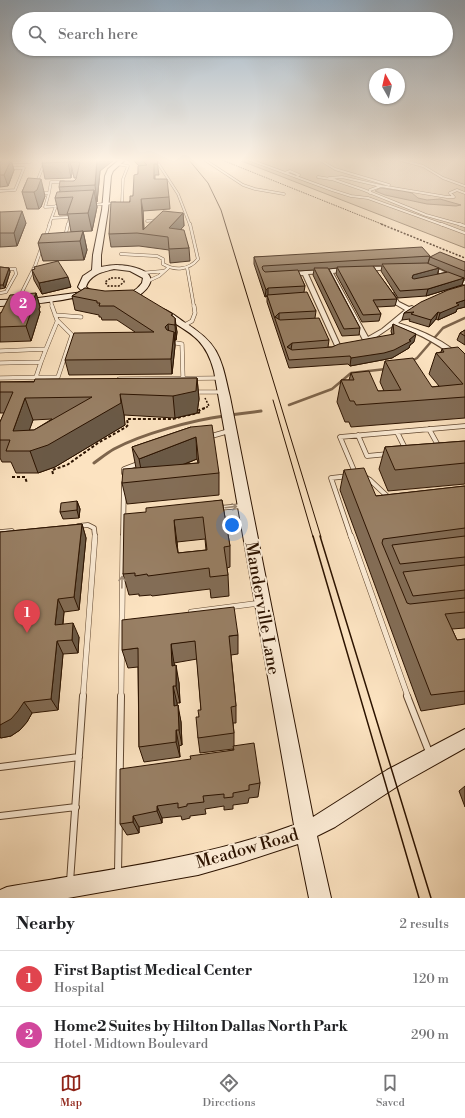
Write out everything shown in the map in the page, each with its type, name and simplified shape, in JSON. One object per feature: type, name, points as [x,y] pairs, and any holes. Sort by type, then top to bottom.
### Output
[{"type":"street","points":[[96,272],[106,204]]},
{"type":"street","points":[[0,304],[88,294],[106,298],[141,296],[146,282],[142,273],[132,269],[112,268],[106,266],[97,259]]},
{"type":"street","points":[[426,266],[465,283]]},
{"type":"street","points":[[360,270],[397,267]]},
{"type":"street","points":[[51,298],[82,286],[85,278],[96,272],[112,268]]},
{"type":"street","points":[[374,269],[378,274]]},
{"type":"street","points":[[285,274],[352,270]]},
{"type":"street","points":[[330,271],[364,342],[378,336],[416,306]]},
{"type":"street","points":[[305,273],[315,295],[323,321],[338,347]]},
{"type":"street","points":[[433,278],[446,275]]},
{"type":"street","points":[[82,286],[88,294]]},
{"type":"street","points":[[386,286],[397,303],[409,310]]},
{"type":"street","points":[[458,290],[465,288]]},
{"type":"street","points":[[307,296],[315,295]]},
{"type":"street","name":"Manderville Lane","points":[[152,305],[209,346],[215,356],[224,392],[262,603],[320,898]]},
{"type":"street","points":[[393,323],[424,334],[449,348],[462,356],[465,364]]},
{"type":"street","points":[[331,351],[338,347],[346,346]]},
{"type":"street","name":"Meadow Road","points":[[7,898],[198,864],[279,842],[328,820],[431,756],[465,738]]},
{"type":"lane","points":[[47,202],[46,206],[63,206]]},
{"type":"lane","points":[[85,205],[122,202]]},
{"type":"lane","points":[[121,254],[160,257],[163,259],[163,264],[168,268],[177,269],[196,263],[198,259],[195,241],[189,219],[182,202]]},
{"type":"lane","points":[[379,202],[465,233]]},
{"type":"lane","points":[[394,202],[426,215],[465,226]]},
{"type":"lane","points":[[17,302],[35,266],[56,206]]},
{"type":"lane","points":[[180,213],[187,213]]},
{"type":"lane","points":[[146,221],[160,220],[159,216]]},
{"type":"lane","points":[[52,218],[70,217],[65,238]]},
{"type":"lane","points":[[182,219],[189,219]]},
{"type":"lane","points":[[58,238],[72,237]]},
{"type":"lane","points":[[45,238],[51,238]]},
{"type":"lane","points":[[188,240],[195,241]]},
{"type":"lane","points":[[41,250],[48,249]]},
{"type":"lane","points":[[183,326],[192,321],[195,313],[187,267]]},
{"type":"lane","points":[[0,268],[16,269],[16,274],[6,292],[0,294]]},
{"type":"lane","points":[[146,282],[159,276],[168,268]]},
{"type":"lane","points":[[142,273],[164,271]]},
{"type":"lane","points":[[0,378],[58,376],[72,335],[57,322],[51,298]]},
{"type":"lane","points":[[55,315],[81,317]]},
{"type":"lane","points":[[36,377],[57,322]]},
{"type":"lane","points":[[170,342],[182,344],[183,378]]},
{"type":"lane","points":[[0,351],[46,349]]},
{"type":"lane","points":[[0,363],[41,362]]},
{"type":"lane","points":[[114,379],[220,378]]},
{"type":"lane","points":[[191,392],[224,392]]},
{"type":"lane","points":[[356,475],[340,437],[465,426]]},
{"type":"lane","points":[[429,429],[440,449]]},
{"type":"lane","points":[[206,438],[231,430]]},
{"type":"lane","points":[[397,432],[407,452]]},
{"type":"lane","points":[[358,435],[367,456],[391,454]]},
{"type":"lane","points":[[434,449],[447,448]]},
{"type":"lane","points":[[399,453],[414,451]]},
{"type":"lane","points":[[118,879],[124,468],[146,460]]},
{"type":"lane","points":[[392,499],[380,493],[368,477],[356,475],[331,478],[412,710],[431,756]]},
{"type":"lane","points":[[210,509],[244,505]]},
{"type":"lane","points":[[123,519],[131,518]]},
{"type":"lane","points":[[69,887],[95,536],[94,528],[88,525],[73,526]]},
{"type":"lane","points":[[0,532],[22,530]]},
{"type":"lane","points":[[184,613],[262,603]]},
{"type":"lane","points":[[121,621],[129,620]]},
{"type":"lane","points":[[0,767],[79,757]]},
{"type":"lane","points":[[0,816],[76,806]]},
{"type":"path","points":[[326,202],[465,258]]},
{"type":"path","points":[[112,278],[122,278],[124,282],[119,286],[108,286],[105,282],[112,278]]},
{"type":"path","points":[[199,396],[211,396]]},
{"type":"path","points":[[54,474],[52,470],[67,465],[98,443],[126,427],[128,425],[127,419],[173,419],[197,413],[200,412],[199,410],[209,406],[205,397],[202,397]]},
{"type":"path","points":[[12,476],[25,477],[27,483]]},
{"type":"shaded area","points":[[347,202],[465,202],[465,248]]},
{"type":"shaded area","points":[[417,202],[450,202],[461,205],[456,206]]},
{"type":"building","points":[[71,202],[91,202],[88,213],[67,214]]},
{"type":"building","points":[[111,202],[141,202],[143,230],[163,211],[183,213],[169,228],[184,230],[189,248],[169,249],[168,237],[137,233],[109,234]]},
{"type":"building","points":[[22,211],[14,233],[0,233],[0,212]]},
{"type":"building","points":[[83,231],[80,241],[38,243],[42,234]]},
{"type":"building","points":[[422,247],[430,256],[263,266],[263,270],[265,272],[298,270],[305,286],[268,288],[266,290],[254,257]]},
{"type":"building","points":[[440,252],[465,262],[465,271],[430,257]]},
{"type":"building","points":[[58,261],[68,277],[39,283],[32,270],[35,269],[34,267]]},
{"type":"building","points":[[427,263],[439,268],[413,275],[412,278],[414,279],[448,272],[464,278],[428,289],[400,291],[382,264]]},
{"type":"building","points":[[373,266],[397,299],[373,300],[381,314],[363,315],[337,267]]},
{"type":"building","points":[[0,267],[9,268],[3,285],[0,285]]},
{"type":"building","points":[[314,268],[328,268],[360,328],[344,329]]},
{"type":"building","points":[[465,285],[465,300],[456,303],[459,305],[440,313],[438,312],[431,320],[411,314],[414,312],[404,313],[421,302],[448,290]]},
{"type":"building","points":[[85,288],[105,291],[133,290],[173,314],[171,315],[175,318],[175,325],[168,324],[165,327],[167,330],[174,332],[171,359],[65,360],[74,333],[154,332],[114,306],[99,306],[100,303],[97,303],[97,301],[72,296]]},
{"type":"building","points":[[307,292],[316,311],[279,313],[275,317],[280,320],[319,318],[329,340],[292,343],[287,347],[292,350],[332,347],[339,344],[394,334],[393,324],[416,334],[409,340],[411,341],[394,350],[384,353],[351,358],[350,356],[289,360],[267,295]]},
{"type":"building","points":[[36,293],[34,298],[36,298],[26,326],[0,327],[0,313],[10,295]]},
{"type":"building","points":[[465,330],[465,336],[460,333]]},
{"type":"building","points":[[458,347],[465,354],[465,397],[356,405],[354,401],[350,401],[341,380],[354,380],[351,373],[369,371],[378,391],[401,390],[385,361],[413,358],[432,387],[463,384],[436,353],[444,352],[442,349]]},
{"type":"building","points":[[197,378],[196,391],[173,396],[120,394],[121,403],[48,445],[30,451],[6,451],[10,440],[0,440],[0,422],[13,392],[0,392],[0,382],[34,382],[35,379]],"holes":[[[92,397],[34,430],[13,431],[25,398]]]},
{"type":"building","points":[[212,425],[219,473],[122,483],[123,469],[199,463],[196,437],[139,459],[132,447],[191,427]]},
{"type":"building","points":[[465,441],[465,463],[395,470],[385,447]]},
{"type":"building","points":[[364,468],[376,496],[465,486],[465,528],[383,539],[382,543],[407,603],[410,604],[465,598],[465,612],[445,614],[457,640],[465,639],[465,691],[431,695],[344,470]]},
{"type":"building","points":[[222,500],[230,546],[224,547],[228,575],[210,577],[209,568],[148,576],[147,574],[135,576],[135,573],[123,574],[124,514],[146,512],[146,508]],"holes":[[[203,517],[207,550],[178,553],[174,520]]]},
{"type":"building","points":[[77,501],[77,510],[60,512],[61,503]]},
{"type":"building","points":[[82,524],[74,597],[58,599],[55,625],[73,623],[72,640],[57,641],[51,699],[24,702],[11,719],[0,725],[0,532]]},
{"type":"building","points":[[465,536],[465,557],[400,564],[392,545]]},
{"type":"building","points":[[465,565],[465,590],[413,596],[403,572]]},
{"type":"building","points":[[234,607],[238,635],[229,636],[236,706],[231,707],[234,733],[198,738],[196,717],[199,717],[198,710],[201,710],[195,641],[171,644],[172,666],[176,665],[176,686],[173,686],[174,706],[178,705],[179,730],[176,730],[176,742],[139,747],[138,648],[122,650],[122,620]]},
{"type":"building","points":[[254,743],[260,783],[249,785],[249,790],[233,793],[233,797],[224,798],[224,794],[203,796],[204,802],[187,804],[187,806],[178,808],[178,803],[157,806],[157,811],[133,816],[133,822],[120,824],[120,769],[191,759],[190,756],[234,750],[233,746]]},
{"type":"waterway","points":[[412,361],[417,358],[443,328],[465,318]]},
{"type":"waterway","points":[[289,405],[332,389],[351,373],[386,369]]},
{"type":"waterway","points":[[230,415],[261,411]]},
{"type":"waterway","points":[[94,463],[125,443],[183,424],[224,416]]},
{"type":"tram line","points":[[217,202],[221,210],[321,537]]},
{"type":"tram line","points":[[273,400],[313,537]]},
{"type":"tram line","points":[[313,536],[419,898]]},
{"type":"tram line","points":[[320,536],[431,898]]},
{"type":"place","name":"Home2 Suites by Hilton Dallas North Park","points":[[23,324]]},
{"type":"place","name":"First Baptist Medical Center","points":[[27,633]]}]
